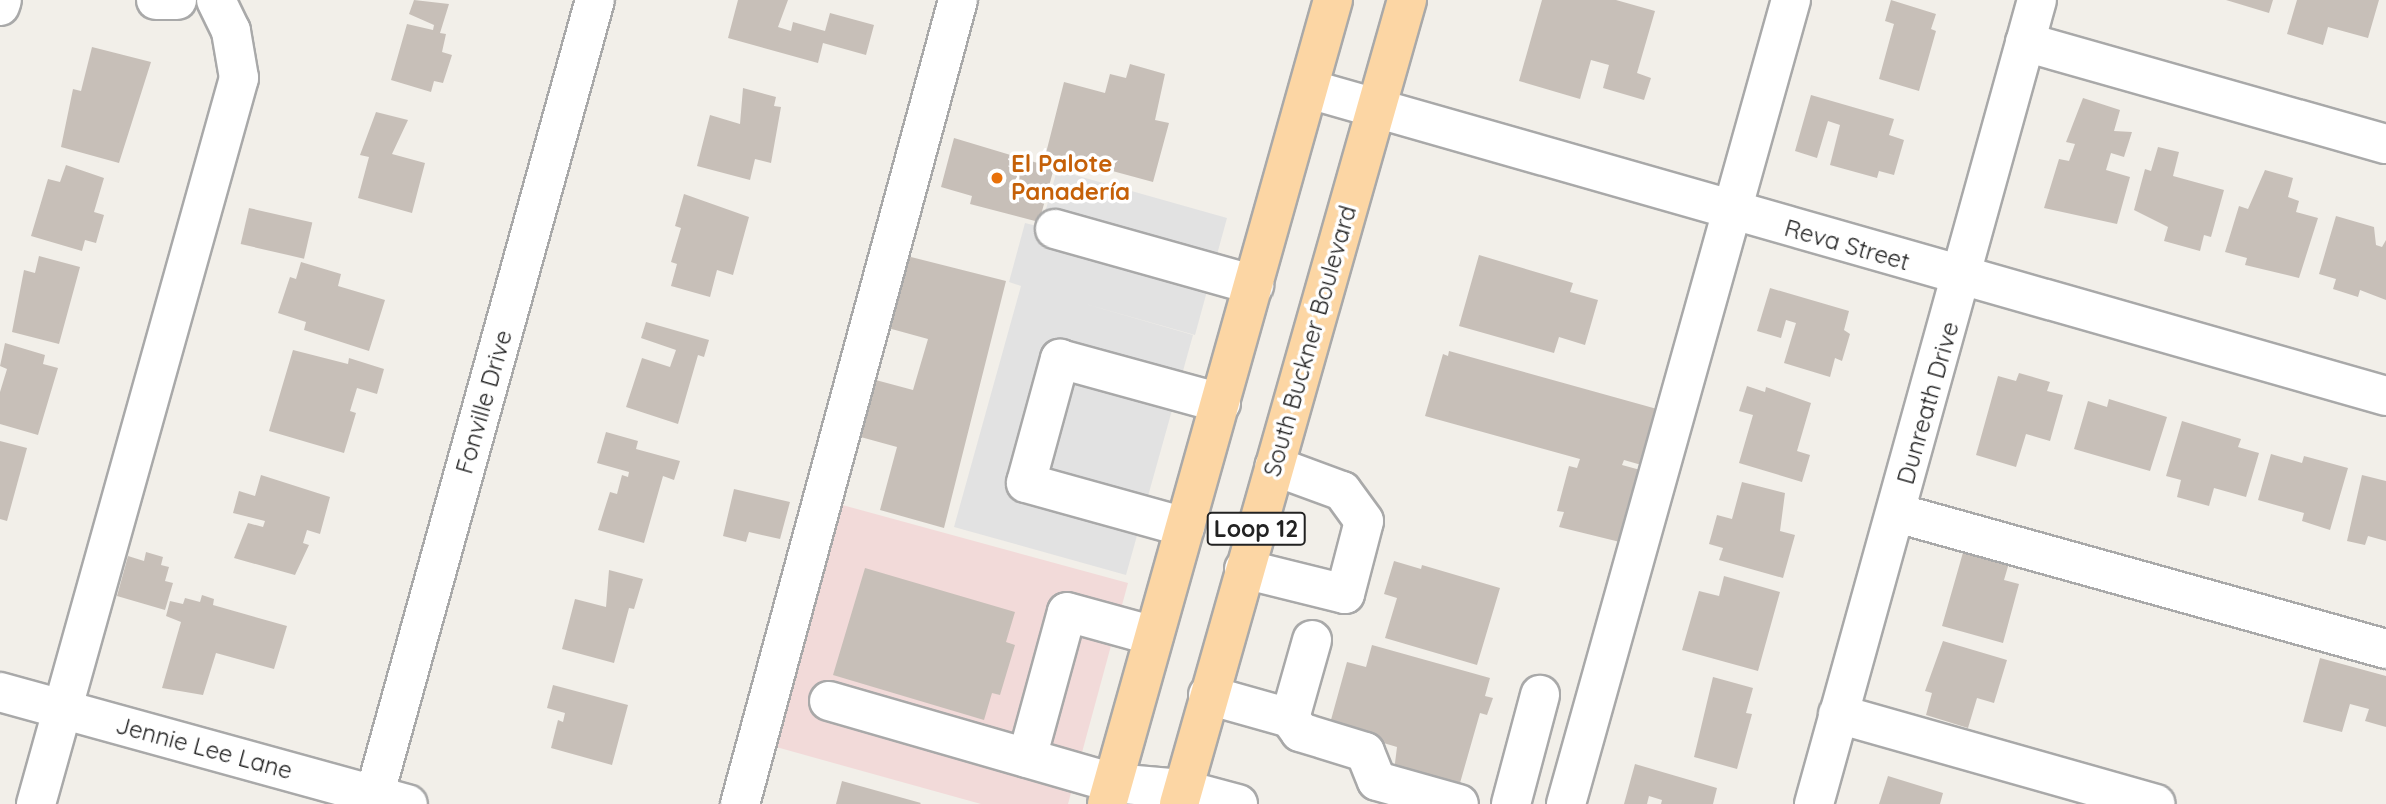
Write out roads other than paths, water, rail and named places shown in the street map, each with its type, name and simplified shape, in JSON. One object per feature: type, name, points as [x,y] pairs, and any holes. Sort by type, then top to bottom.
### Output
[{"type":"main road","name":"Loop 12","points":[[1110,794],[1333,0]]},
{"type":"main road","name":"South Buckner Boulevard","points":[[1180,797],[1407,0]]},
{"type":"street","points":[[0,6],[2,0]]},
{"type":"street","points":[[156,0],[177,0]]},
{"type":"street","points":[[36,804],[239,78],[231,31],[216,0]]},
{"type":"street","name":"Fonville Drive","points":[[385,801],[595,0]]},
{"type":"street","points":[[740,804],[958,0]]},
{"type":"street","points":[[1566,804],[1791,0]]},
{"type":"street","name":"Dunreath Drive","points":[[1814,804],[1897,513],[2037,0]]},
{"type":"street","points":[[2025,42],[2386,144]]},
{"type":"street","name":"Reva Street","points":[[1309,89],[1962,278],[2386,396]]},
{"type":"street","points":[[1055,229],[1254,285]]},
{"type":"street","points":[[1185,527],[1026,484],[1060,359],[1221,403]]},
{"type":"street","points":[[1244,569],[1345,594],[1364,520],[1342,491],[1274,466]]},
{"type":"street","points":[[1897,513],[2386,649]]},
{"type":"street","points":[[1027,758],[1067,611],[1154,636]]},
{"type":"street","points":[[1290,718],[1312,640]]},
{"type":"street","name":"Jennie Lee Lane","points":[[0,692],[385,801]]},
{"type":"street","points":[[1208,695],[1290,718],[1300,732],[1365,751],[1377,781],[1459,804]]},
{"type":"street","points":[[1511,804],[1540,695]]},
{"type":"street","points":[[829,701],[1027,758],[1110,794],[1180,797],[1238,804]]},
{"type":"street","points":[[1838,714],[2155,804]]},
{"type":"place","name":"El Palote Panadería","points":[[997,178]]}]
